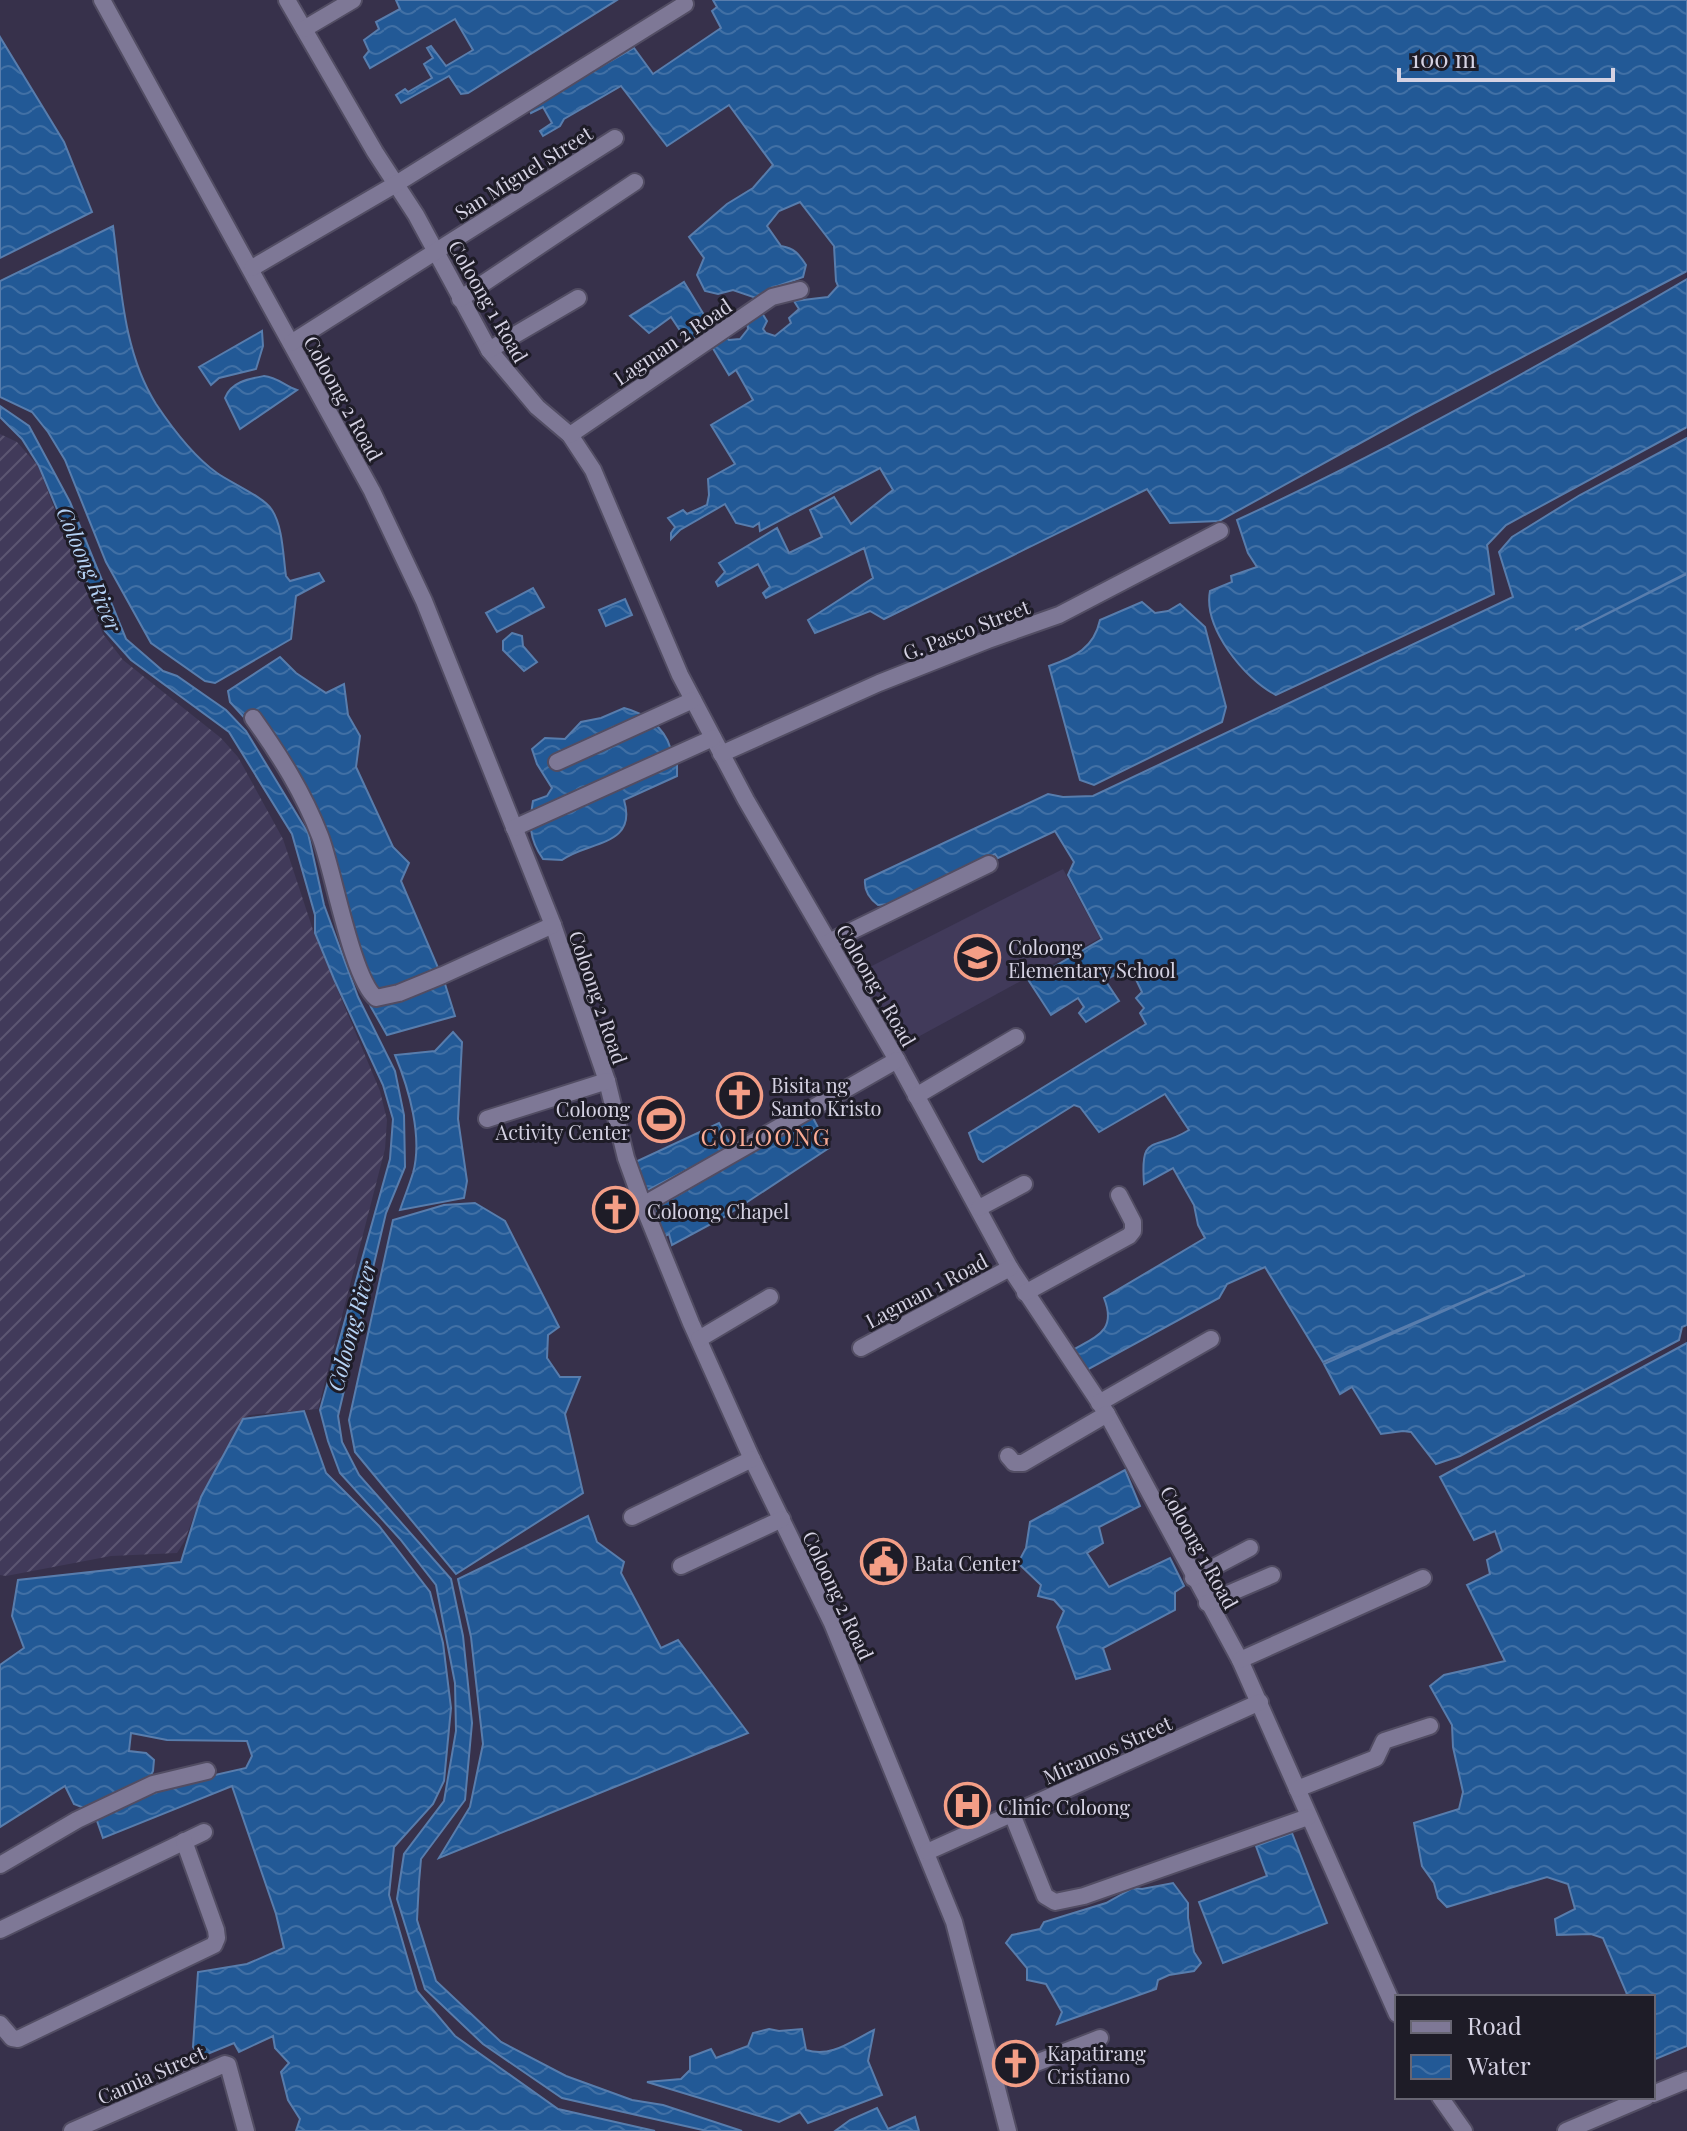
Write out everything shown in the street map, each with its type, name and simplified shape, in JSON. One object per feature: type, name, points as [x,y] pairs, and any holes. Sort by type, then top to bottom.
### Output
[{"type":"street","name":"Coloong 2 Road","points":[[102,0],[372,491],[424,601],[553,925],[607,1081],[626,1158],[643,1205],[752,1459],[832,1623],[954,1922],[1008,2131]]},
{"type":"street","name":"Coloong 1 Road","points":[[287,0],[436,250],[489,350],[537,407],[570,435],[593,470],[693,700],[721,754],[897,1060],[1010,1268],[1103,1409],[1240,1660],[1395,2010]]},
{"type":"street","points":[[304,29],[353,0]]},
{"type":"street","points":[[252,268],[396,184],[685,4]]},
{"type":"street","name":"San Miguel Street","points":[[291,343],[615,138]]},
{"type":"street","points":[[460,299],[635,182]]},
{"type":"street","name":"Lagman 2 Road","points":[[570,435],[772,297],[800,290]]},
{"type":"street","points":[[489,350],[578,298]]},
{"type":"street","name":"G. Pasco Street","points":[[721,754],[879,683],[1059,615],[1220,531]]},
{"type":"street","points":[[557,762],[693,700]]},
{"type":"street","points":[[253,718],[295,779],[321,838],[364,982],[376,998],[399,993],[443,975],[553,925]]},
{"type":"street","points":[[514,828],[713,738]]},
{"type":"street","points":[[829,942],[989,864]]},
{"type":"street","points":[[916,1096],[1016,1037]]},
{"type":"street","points":[[643,1205],[897,1060]]},
{"type":"street","points":[[487,1119],[607,1081]]},
{"type":"street","points":[[979,1208],[1024,1184]]},
{"type":"street","points":[[1025,1293],[1129,1236],[1133,1231],[1133,1222],[1119,1195]]},
{"type":"street","name":"Lagman 1 Road","points":[[861,1348],[1010,1268]]},
{"type":"street","points":[[699,1339],[770,1297]]},
{"type":"street","points":[[1008,1456],[1014,1463],[1023,1463],[1211,1339]]},
{"type":"street","points":[[632,1517],[752,1459]]},
{"type":"street","points":[[681,1566],[782,1519]]},
{"type":"street","points":[[1193,1578],[1250,1548]]},
{"type":"street","points":[[1207,1603],[1272,1575]]},
{"type":"street","points":[[1240,1660],[1423,1578]]},
{"type":"street","name":"Miramos Street","points":[[927,1852],[1260,1702]]},
{"type":"street","points":[[1297,1789],[1376,1758],[1384,1741],[1430,1726]]},
{"type":"street","points":[[0,1865],[77,1820],[153,1784],[207,1771]]},
{"type":"street","points":[[1012,1814],[1045,1896],[1055,1902],[1084,1896],[1308,1817]]},
{"type":"street","points":[[0,1930],[204,1832]]},
{"type":"street","points":[[0,2024],[12,2038],[18,2039],[214,1945],[216,1930],[184,1841]]},
{"type":"street","points":[[995,2079],[1100,2038]]},
{"type":"street","name":"Camia Street","points":[[72,2131],[223,2064],[228,2065],[246,2131]]},
{"type":"street","points":[[1655,2093],[1687,2080]]},
{"type":"street","points":[[1441,2099],[1464,2131]]},
{"type":"street","points":[[1566,2131],[1641,2099]]},
{"type":"shaded area","points":[[0,434],[17,442],[38,466],[103,634],[123,660],[221,738],[238,757],[283,839],[315,936],[380,1091],[387,1120],[385,1149],[318,1409],[249,1415],[243,1419],[201,1497],[177,1553],[111,1556],[6,1576],[0,1575]]},
{"type":"shaded area","name":"Coloong Elementary School","points":[[1063,869],[1100,938],[894,1050],[852,976]]},
{"type":"water","points":[[396,0],[617,0],[468,93],[461,94],[449,76],[401,103],[396,95],[405,89],[408,92],[432,78],[424,64],[433,58],[427,48],[431,46],[446,66],[473,50],[455,19],[370,68],[364,57],[369,51],[364,40],[379,29],[376,22],[400,9]]},
{"type":"water","points":[[713,0],[1687,0],[1687,271],[1413,414],[1219,521],[1170,523],[1147,489],[884,619],[870,611],[815,633],[808,620],[873,578],[864,548],[766,598],[763,593],[770,587],[758,564],[718,586],[716,582],[725,572],[719,563],[777,528],[789,553],[822,537],[810,510],[834,497],[851,524],[893,490],[880,468],[760,531],[759,523],[753,527],[736,523],[725,504],[680,530],[671,539],[675,527],[668,518],[683,510],[687,514],[707,505],[708,479],[735,464],[711,425],[753,400],[736,370],[729,375],[711,345],[725,336],[729,340],[740,339],[748,329],[747,321],[762,313],[767,321],[763,329],[775,336],[791,323],[789,318],[799,309],[794,301],[828,297],[838,286],[834,246],[800,202],[779,211],[767,226],[781,246],[793,250],[806,265],[803,277],[772,288],[756,298],[733,290],[718,294],[705,291],[697,275],[704,258],[689,237],[727,204],[753,188],[773,165],[729,105],[667,146],[621,86],[564,119],[560,126],[543,136],[540,131],[552,123],[543,107],[531,113],[529,107],[634,48],[653,74],[721,28],[712,11],[717,7]]},
{"type":"water","points":[[0,37],[64,142],[92,212],[0,258]]},
{"type":"water","points":[[113,226],[130,340],[136,363],[156,404],[200,458],[272,510],[280,533],[286,576],[290,581],[319,573],[324,581],[296,596],[291,639],[215,683],[205,681],[151,643],[106,562],[65,460],[48,432],[32,412],[0,397],[0,281]]},
{"type":"water","points":[[1687,279],[1687,427],[1506,525],[1487,545],[1494,594],[1276,695],[1239,665],[1219,636],[1210,605],[1210,591],[1232,582],[1231,576],[1257,567],[1248,553],[1237,520],[1465,405]]},
{"type":"water","points":[[684,282],[709,323],[689,344],[671,317],[649,333],[630,316]]},
{"type":"water","points":[[262,331],[263,346],[256,369],[219,378],[211,385],[199,367]]},
{"type":"water","points":[[264,376],[297,390],[240,429],[225,398],[236,385]]},
{"type":"water","name":"Coloong River","points":[[0,406],[29,426],[70,502],[126,639],[163,671],[177,676],[226,710],[246,731],[308,833],[324,905],[358,997],[395,1071],[404,1115],[405,1167],[386,1213],[338,1416],[342,1442],[359,1475],[451,1579],[463,1636],[472,1723],[465,1800],[421,1859],[419,1882],[417,1920],[436,1981],[501,2042],[566,2076],[632,2100],[663,2105],[742,2131],[707,2131],[562,2098],[483,2044],[425,1989],[397,1899],[404,1854],[444,1801],[456,1731],[455,1683],[436,1585],[400,1539],[340,1473],[320,1410],[390,1159],[393,1119],[383,1085],[315,933],[315,915],[292,834],[229,732],[131,660],[105,631],[39,466],[22,439],[0,417]]},
{"type":"water","points":[[1687,438],[1687,573],[1575,630],[1687,574],[1687,1325],[1682,1327],[1679,1340],[1460,1456],[1436,1464],[1411,1432],[1381,1434],[1352,1387],[1340,1394],[1324,1364],[1525,1275],[1323,1362],[1265,1267],[1227,1284],[1219,1298],[1085,1371],[1071,1351],[1096,1336],[1106,1325],[1108,1318],[1104,1298],[1205,1238],[1198,1225],[1194,1205],[1173,1168],[1144,1184],[1143,1167],[1147,1149],[1189,1130],[1165,1094],[1099,1132],[1080,1107],[1074,1105],[983,1162],[969,1133],[1146,1024],[1140,1013],[1144,1008],[1136,998],[1142,992],[1130,967],[1105,980],[1119,1001],[1086,1022],[1079,1013],[1084,1007],[1078,998],[1051,1015],[1029,981],[1102,939],[1068,875],[1074,862],[1055,831],[998,858],[995,854],[889,904],[878,905],[872,900],[865,880],[1048,794],[1093,796],[1513,597],[1499,552],[1512,537],[1580,495]]},
{"type":"water","points":[[533,588],[544,607],[497,632],[486,613]]},
{"type":"water","points":[[625,599],[632,615],[606,626],[599,610]]},
{"type":"water","points":[[1142,602],[1155,613],[1168,611],[1180,604],[1205,627],[1226,707],[1222,722],[1094,785],[1080,780],[1049,666],[1082,650],[1093,638],[1100,620]]},
{"type":"water","points":[[512,633],[522,636],[523,646],[537,662],[524,671],[503,650],[503,641]]},
{"type":"water","points":[[280,657],[296,673],[326,693],[344,684],[348,715],[360,736],[356,767],[393,847],[409,863],[401,881],[445,984],[455,1016],[387,1035],[371,1007],[332,908],[316,832],[262,737],[230,702],[228,691]]},
{"type":"water","points":[[624,708],[646,717],[663,733],[670,747],[677,752],[677,776],[624,800],[624,827],[617,835],[562,860],[543,859],[533,838],[533,801],[547,796],[552,788],[532,749],[545,738],[565,739],[581,722]]},
{"type":"water","points":[[453,1032],[462,1042],[458,1119],[467,1181],[464,1198],[400,1210],[413,1173],[416,1144],[409,1098],[395,1055],[435,1051]]},
{"type":"water","points":[[812,1116],[829,1148],[726,1216],[672,1245],[669,1234],[660,1239],[648,1213]]},
{"type":"water","points":[[719,1123],[732,1147],[644,1192],[631,1164]]},
{"type":"water","points":[[475,1203],[505,1221],[559,1327],[548,1335],[547,1358],[560,1377],[580,1377],[565,1414],[583,1493],[456,1574],[355,1452],[349,1420],[393,1220],[444,1205]]},
{"type":"water","points":[[1687,1343],[1687,2046],[1655,2059],[1655,1995],[1625,1995],[1603,1938],[1591,1934],[1557,1935],[1555,1919],[1575,1909],[1568,1884],[1547,1877],[1447,1907],[1438,1898],[1434,1883],[1422,1866],[1414,1823],[1459,1809],[1463,1792],[1453,1747],[1452,1725],[1430,1686],[1444,1675],[1505,1661],[1467,1585],[1490,1574],[1487,1560],[1502,1551],[1495,1531],[1474,1540],[1440,1477]]},
{"type":"water","points":[[304,1411],[326,1473],[379,1526],[430,1592],[443,1643],[451,1708],[444,1781],[433,1804],[394,1847],[389,1895],[417,1991],[455,2036],[558,2109],[655,2131],[296,2131],[300,2119],[288,2100],[281,2072],[289,2063],[275,2048],[273,2036],[239,2052],[234,2043],[200,2057],[193,2047],[198,1972],[247,1964],[284,1948],[276,1914],[232,1786],[103,1838],[95,1815],[171,1785],[246,1768],[252,1756],[247,1741],[167,1740],[131,1733],[129,1751],[146,1753],[154,1760],[148,1781],[84,1808],[74,1804],[65,1786],[0,1827],[0,1665],[24,1648],[12,1616],[18,1580],[181,1562],[201,1497],[243,1419]]},
{"type":"water","points":[[1125,1470],[1140,1506],[1099,1527],[1103,1543],[1087,1553],[1109,1587],[1170,1558],[1184,1586],[1175,1592],[1175,1610],[1103,1648],[1110,1669],[1076,1679],[1057,1627],[1064,1611],[1054,1600],[1038,1596],[1041,1585],[1018,1563],[1026,1548],[1030,1522]]},
{"type":"water","points":[[588,1516],[597,1542],[624,1562],[621,1573],[661,1648],[678,1640],[748,1733],[439,1858],[470,1807],[483,1744],[471,1637],[458,1579]]},
{"type":"water","points":[[1292,1833],[1327,1923],[1223,1963],[1199,1902],[1267,1876],[1256,1846]]},
{"type":"water","points":[[1173,1883],[1188,1903],[1194,1952],[1201,1963],[1194,1971],[1158,1980],[1156,1989],[1057,2024],[1062,2012],[1046,1984],[1027,1980],[1027,1968],[1006,1943],[1012,1935],[1040,1929],[1044,1922],[1106,1903],[1133,1888]]},
{"type":"water","points":[[769,2029],[802,2029],[806,2050],[815,2052],[833,2050],[874,2030],[868,2061],[882,2095],[808,2123],[800,2112],[779,2122],[647,2082],[681,2079],[690,2070],[690,2057],[711,2049],[716,2058],[748,2046],[753,2033]]},
{"type":"water","points":[[877,2108],[888,2129],[915,2117],[919,2131],[835,2131],[850,2120]]},
{"type":"place","name":"Coloong Elementary School","points":[[977,957]]},
{"type":"place","name":"Bisita ng Santo Kristo","points":[[740,1095]]},
{"type":"place","name":"Coloong Activity Center","points":[[661,1120]]},
{"type":"place","name":"Coloong Chapel","points":[[616,1210]]},
{"type":"place","name":"Bata Center","points":[[883,1562]]},
{"type":"place","name":"Clinic Coloong","points":[[967,1806]]},
{"type":"place","name":"Kapatirang Cristiano","points":[[1016,2064]]},
{"type":"district","name":"COLOONG","points":[[766,1136]]}]
